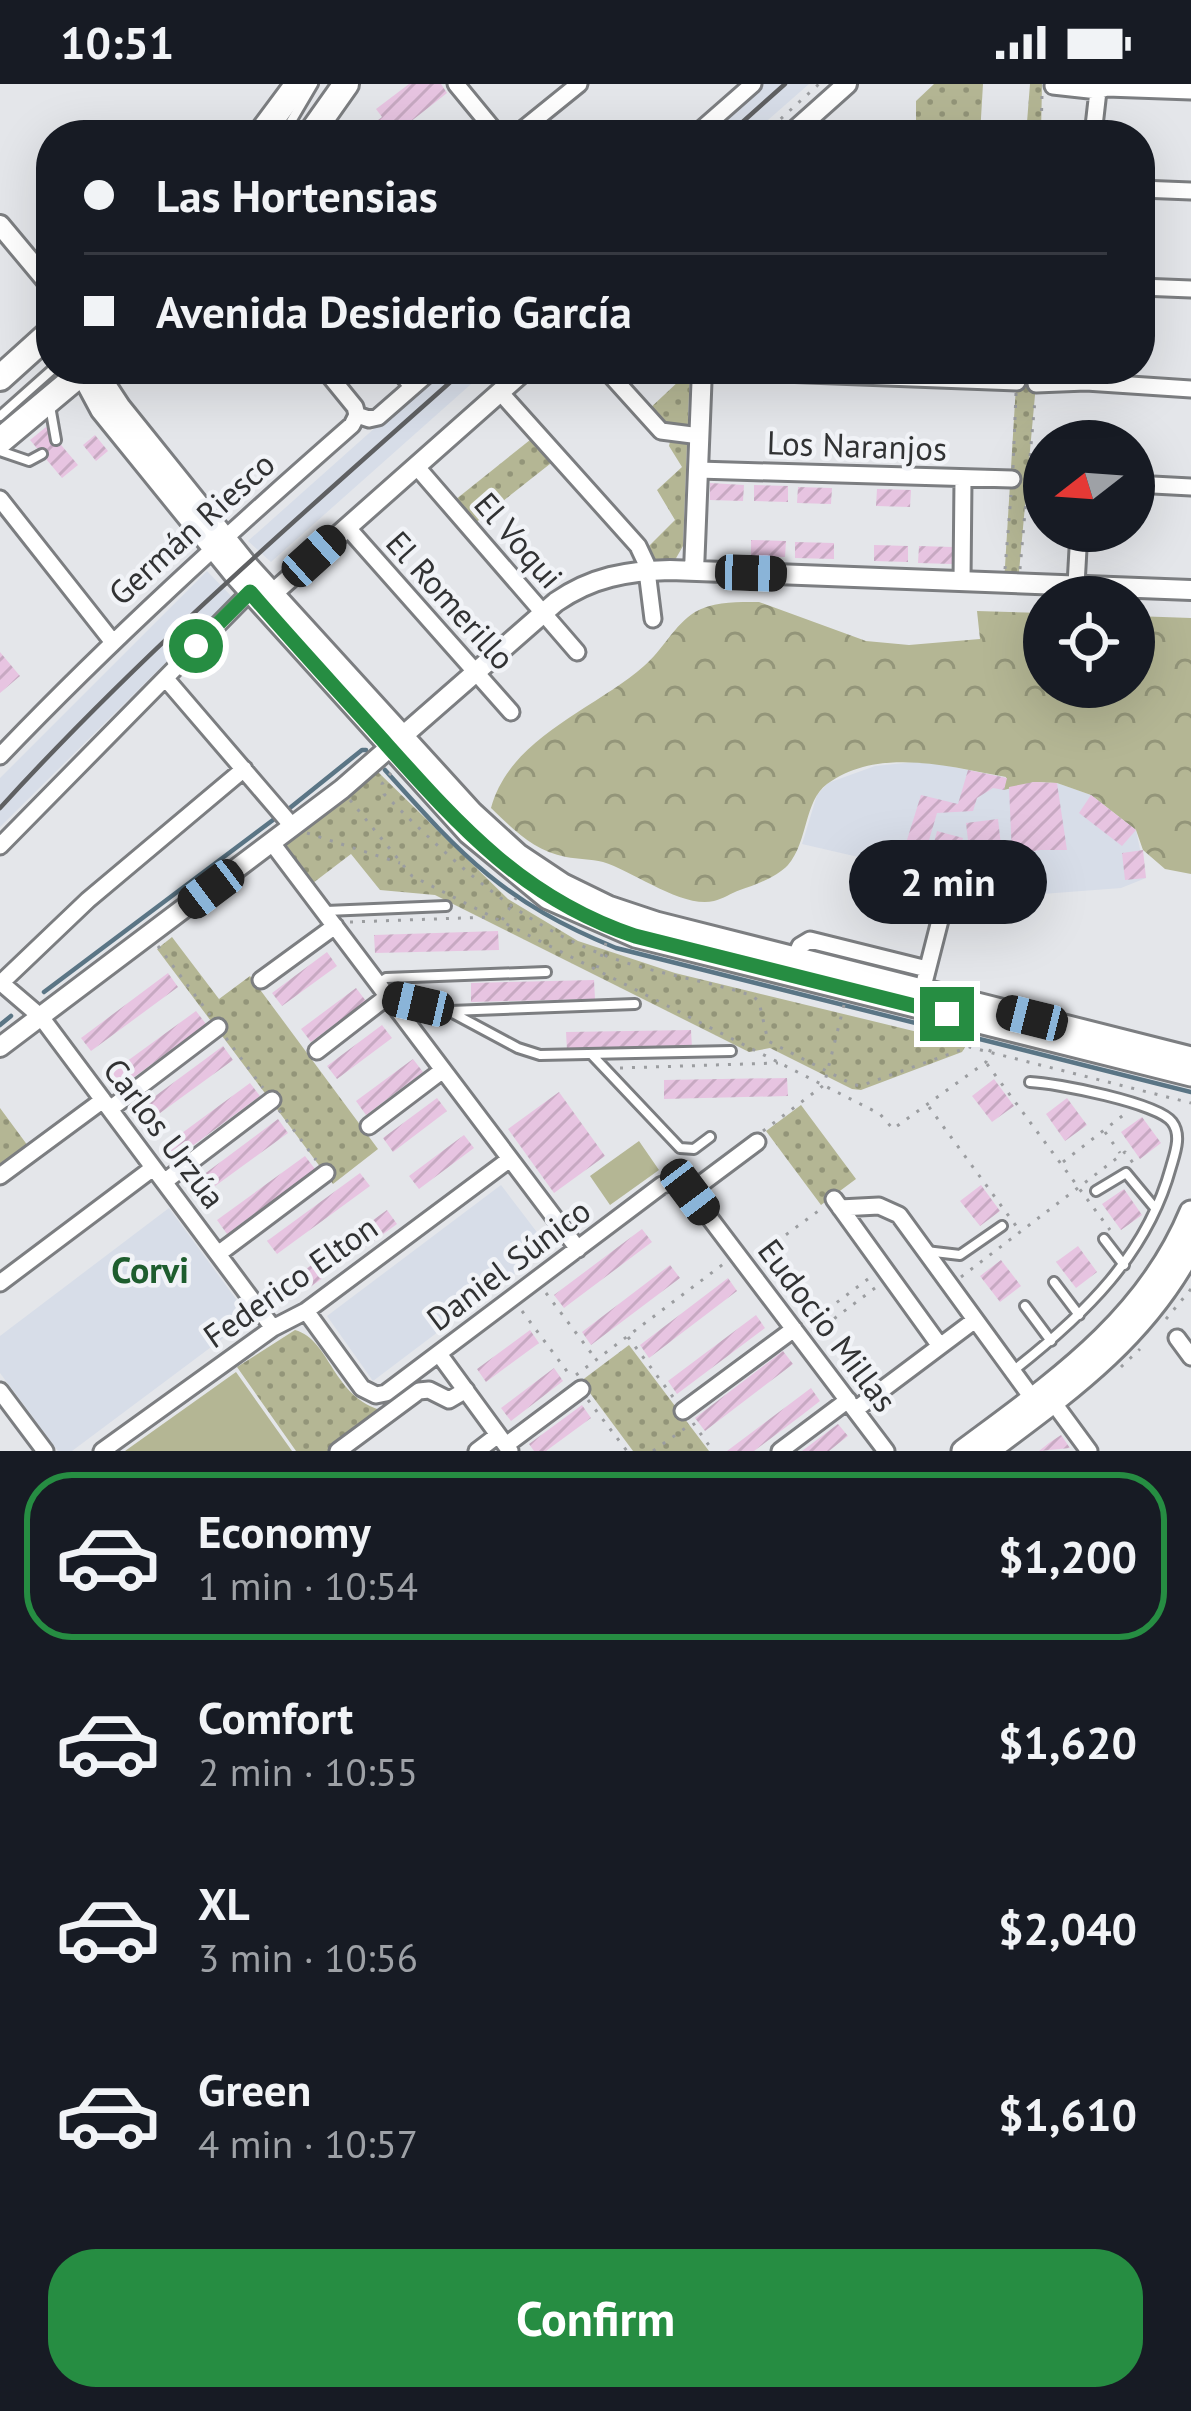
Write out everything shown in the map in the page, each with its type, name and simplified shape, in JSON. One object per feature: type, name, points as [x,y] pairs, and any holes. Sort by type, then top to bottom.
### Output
[{"type":"main road","points":[[272,120],[301,84]]},
{"type":"main road","points":[[321,120],[346,84]]},
{"type":"main road","points":[[0,378],[36,346]]},
{"type":"main road","points":[[0,441],[66,384]]},
{"type":"main road","points":[[88,384],[95,400],[261,593],[397,744],[472,813],[512,861],[608,907],[744,954],[922,989],[990,1033],[1191,1075]]},
{"type":"main road","points":[[990,1033],[1191,1058]]},
{"type":"main road","points":[[988,1451],[1136,1306],[1162,1270],[1191,1212]]},
{"type":"main road","points":[[963,1451],[1105,1361],[1136,1330],[1191,1248]]},
{"type":"street","points":[[456,84],[486,120]]},
{"type":"street","points":[[535,120],[579,84]]},
{"type":"street","points":[[712,120],[753,84]]},
{"type":"street","points":[[807,120],[847,84]]},
{"type":"street","points":[[1048,86],[1191,92]]},
{"type":"street","points":[[1095,120],[1098,91]]},
{"type":"street","points":[[1155,190],[1191,191]]},
{"type":"street","points":[[0,225],[36,268]]},
{"type":"street","points":[[1155,288],[1191,289]]},
{"type":"street","points":[[336,384],[357,415]]},
{"type":"street","name":"Germán Riesco","points":[[0,756],[112,641],[352,425],[357,415],[378,417],[417,384]]},
{"type":"street","points":[[0,846],[166,679],[509,384]]},
{"type":"street","points":[[619,384],[661,431],[700,436]]},
{"type":"street","points":[[694,571],[702,384]]},
{"type":"street","points":[[1155,384],[1191,388]]},
{"type":"street","points":[[500,392],[638,546],[647,571],[653,619]]},
{"type":"street","name":"El Voqui","points":[[416,466],[578,652]]},
{"type":"street","name":"Los Naranjos","points":[[698,470],[1012,479]]},
{"type":"street","points":[[962,581],[963,480]]},
{"type":"street","points":[[1155,485],[1191,487]]},
{"type":"street","points":[[0,499],[112,641]]},
{"type":"street","name":"El Romerillo","points":[[347,527],[511,712]]},
{"type":"street","points":[[0,1047],[342,789],[543,613],[592,581],[647,571],[694,571],[1023,584]]},
{"type":"street","points":[[1155,589],[1191,590]]},
{"type":"street","points":[[166,679],[293,827]]},
{"type":"street","points":[[0,982],[88,900],[244,769]]},
{"type":"street","points":[[272,843],[335,920],[578,1249]]},
{"type":"street","points":[[922,989],[948,889]]},
{"type":"street","points":[[261,980],[335,920]]},
{"type":"street","name":"Carlos Urzúa","points":[[0,982],[41,1017],[273,1328]]},
{"type":"street","points":[[317,1052],[383,990]]},
{"type":"street","points":[[0,1176],[218,1027]]},
{"type":"street","points":[[369,1126],[443,1070]]},
{"type":"street","points":[[164,1182],[272,1100]]},
{"type":"street","name":"Daniel Súnico","points":[[306,1311],[362,1388],[376,1395],[390,1390],[662,1185],[683,1186],[757,1142]]},
{"type":"street","name":"Federico Elton","points":[[102,1451],[273,1328],[306,1311],[510,1159]]},
{"type":"street","points":[[0,1282],[153,1168]]},
{"type":"street","points":[[218,1254],[326,1173]]},
{"type":"street","name":"Eudocio Millas","points":[[683,1186],[886,1451]]},
{"type":"street","points":[[837,1204],[878,1206],[898,1215],[1013,1371],[1089,1451]]},
{"type":"street","points":[[837,1204],[940,1346]]},
{"type":"street","points":[[780,1451],[975,1319]]},
{"type":"street","points":[[688,1417],[798,1334]]},
{"type":"street","points":[[1177,1338],[1191,1357]]},
{"type":"street","points":[[439,1354],[505,1444]]},
{"type":"street","points":[[477,1451],[505,1444],[576,1384]]},
{"type":"street","points":[[338,1451],[419,1390],[449,1400],[466,1390]]},
{"type":"street","points":[[0,1391],[6,1412],[45,1451]]},
{"type":"lane","points":[[288,120],[301,84]]},
{"type":"lane","points":[[309,120],[335,84]]},
{"type":"lane","points":[[0,416],[36,384]]},
{"type":"lane","points":[[0,428],[62,384]]},
{"type":"lane","points":[[405,384],[410,390]]},
{"type":"lane","points":[[48,400],[56,440]]},
{"type":"lane","points":[[0,451],[29,461],[42,454]]},
{"type":"lane","points":[[335,920],[446,905]]},
{"type":"lane","points":[[546,972],[386,978],[383,990],[448,1011],[530,1052],[731,1051]]},
{"type":"lane","points":[[448,1011],[635,1004]]},
{"type":"lane","points":[[592,1054],[680,1148],[694,1149],[710,1137]]},
{"type":"lane","points":[[1013,1371],[1079,1315],[1128,1261],[1170,1173],[1176,1130],[1164,1114],[1073,1087],[1030,1082]]},
{"type":"lane","points":[[1096,1191],[1126,1173],[1156,1209]]},
{"type":"lane","points":[[925,1250],[960,1256],[1002,1226]]},
{"type":"lane","points":[[1104,1239],[1128,1261]]},
{"type":"lane","points":[[1054,1282],[1079,1315]]},
{"type":"lane","points":[[1025,1306],[1051,1341]]},
{"type":"path","points":[[779,120],[819,84]]},
{"type":"path","points":[[1042,120],[1048,86]]},
{"type":"path","points":[[391,772],[381,787],[385,794],[460,867],[550,932],[754,996],[768,1041],[860,1086],[990,1033],[1191,1103]]},
{"type":"path","points":[[342,789],[412,876],[880,1114],[893,1129],[986,1062]]},
{"type":"path","points":[[293,827],[402,864]]},
{"type":"path","points":[[501,922],[519,895]]},
{"type":"path","points":[[335,920],[492,917]]},
{"type":"path","points":[[150,935],[326,1173]]},
{"type":"path","points":[[596,970],[607,940]]},
{"type":"path","points":[[757,1142],[757,1136],[824,1085],[843,1011]]},
{"type":"path","points":[[990,1033],[986,1062],[1128,1261]]},
{"type":"path","points":[[604,1069],[780,1063]]},
{"type":"path","points":[[1061,1164],[1136,1106],[1148,1088]]},
{"type":"path","points":[[928,1105],[1020,1232]]},
{"type":"path","points":[[782,1116],[787,1123]]},
{"type":"path","points":[[1103,1131],[1121,1155]]},
{"type":"path","points":[[950,1286],[1125,1152],[1136,1168]]},
{"type":"path","points":[[576,1384],[596,1359],[628,1336],[741,1259],[837,1204]]},
{"type":"path","points":[[798,1334],[886,1272]]},
{"type":"path","points":[[798,1334],[886,1272]]},
{"type":"path","points":[[546,1293],[596,1359]]},
{"type":"path","points":[[1179,1307],[1191,1298]]},
{"type":"path","points":[[628,1336],[713,1451]]},
{"type":"path","points":[[653,1451],[688,1417]]},
{"type":"shaded area","points":[[764,84],[809,84],[768,120],[723,120]]},
{"type":"shaded area","points":[[424,384],[471,384],[271,562],[248,541]]},
{"type":"shaded area","points":[[207,571],[232,597],[0,827],[0,778]]},
{"type":"shaded area","points":[[924,761],[1007,778],[1009,787],[1057,783],[1091,795],[1136,830],[1146,878],[1121,888],[964,900],[960,864],[935,858],[932,874],[802,844],[817,795],[828,783],[875,766]]},
{"type":"shaded area","points":[[501,1185],[549,1248],[373,1381],[327,1316]]},
{"type":"shaded area","points":[[169,1208],[250,1318],[72,1451],[58,1451],[0,1373],[0,1336]]},
{"type":"green space","points":[[934,84],[983,84],[981,120],[916,120],[916,101]]},
{"type":"green space","points":[[1030,84],[1042,84],[1041,120],[1027,120]]},
{"type":"green space","points":[[676,384],[689,384],[683,546],[675,560],[653,561],[646,549],[675,520],[657,490],[682,467],[669,446],[671,437],[647,411]]},
{"type":"green space","points":[[1016,384],[1036,384],[1033,420],[1023,420],[1018,583],[1004,583]]},
{"type":"green space","points":[[535,436],[555,460],[465,531],[445,508]]},
{"type":"green space","points":[[759,602],[866,641],[909,645],[980,639],[977,611],[1023,612],[1023,708],[1155,708],[1155,617],[1191,618],[1191,874],[1165,869],[1143,850],[1136,830],[1091,795],[1057,783],[1034,782],[1004,790],[1006,777],[915,762],[869,765],[827,784],[814,801],[788,865],[766,880],[714,901],[688,900],[603,862],[544,849],[491,808],[501,783],[535,743],[644,666],[688,617],[702,608]]},
{"type":"green space","points":[[378,772],[508,899],[578,941],[675,973],[967,1044],[962,1052],[861,1090],[852,1089],[770,1048],[749,1052],[435,895],[380,890],[351,854],[313,883],[286,845]]},
{"type":"green space","points":[[172,937],[219,999],[250,976],[378,1149],[333,1184],[157,949]]},
{"type":"green space","points":[[801,1105],[856,1179],[821,1205],[766,1131]]},
{"type":"green space","points":[[0,1108],[28,1146],[0,1167]]},
{"type":"green space","points":[[639,1141],[659,1170],[610,1205],[590,1176]]},
{"type":"green space","points":[[295,1330],[317,1345],[353,1394],[384,1411],[329,1451],[296,1451],[237,1367]]},
{"type":"green space","points":[[629,1345],[709,1451],[633,1451],[581,1381]]},
{"type":"green space","points":[[236,1372],[292,1451],[125,1451]]},
{"type":"building","points":[[409,84],[441,84],[447,93],[413,120],[378,120],[382,117],[376,109]]},
{"type":"building","points":[[46,427],[78,465],[62,478],[30,440]]},
{"type":"building","points":[[95,435],[108,451],[96,461],[83,445]]},
{"type":"building","points":[[710,483],[744,485],[743,501],[710,500]]},
{"type":"building","points":[[754,485],[788,486],[788,502],[754,501]]},
{"type":"building","points":[[798,487],[832,488],[831,504],[797,503]]},
{"type":"building","points":[[877,489],[911,490],[910,507],[876,506]]},
{"type":"building","points":[[751,540],[786,541],[785,557],[751,556]]},
{"type":"building","points":[[795,542],[834,543],[834,559],[795,558]]},
{"type":"building","points":[[874,545],[908,546],[908,562],[874,561]]},
{"type":"building","points":[[919,546],[953,547],[952,564],[918,563]]},
{"type":"building","points":[[0,652],[20,676],[0,693]]},
{"type":"building","points":[[968,770],[1007,778],[1004,790],[993,788],[977,798],[973,811],[937,813],[927,847],[906,843],[921,795],[958,804]]},
{"type":"building","points":[[1057,783],[1067,850],[1012,855],[1009,787]]},
{"type":"building","points":[[1091,795],[1136,830],[1122,846],[1079,813]]},
{"type":"building","points":[[998,819],[1002,854],[970,858],[966,823]]},
{"type":"building","points":[[937,831],[963,838],[958,857],[932,850]]},
{"type":"building","points":[[1143,850],[1146,878],[1125,880],[1122,853]]},
{"type":"building","points":[[1029,859],[1032,884],[982,890],[979,865]]},
{"type":"building","points":[[498,931],[499,950],[375,953],[374,935]]},
{"type":"building","points":[[327,952],[337,966],[282,1006],[272,993]]},
{"type":"building","points":[[168,973],[178,987],[91,1051],[81,1038]]},
{"type":"building","points":[[594,980],[595,999],[471,1002],[471,983]]},
{"type":"building","points":[[356,988],[366,1001],[311,1042],[301,1029]]},
{"type":"building","points":[[196,1011],[206,1024],[118,1089],[108,1075]]},
{"type":"building","points":[[382,1025],[392,1038],[337,1079],[327,1066]]},
{"type":"building","points":[[691,1030],[692,1048],[567,1050],[566,1032]]},
{"type":"building","points":[[223,1046],[233,1060],[145,1124],[135,1111]]},
{"type":"building","points":[[413,1059],[423,1072],[366,1115],[356,1101]]},
{"type":"building","points":[[787,1078],[788,1096],[664,1099],[664,1080]]},
{"type":"building","points":[[994,1079],[1014,1106],[992,1122],[972,1096]]},
{"type":"building","points":[[250,1083],[260,1096],[172,1161],[163,1147]]},
{"type":"building","points":[[559,1092],[605,1156],[554,1193],[508,1129]]},
{"type":"building","points":[[437,1098],[447,1111],[393,1152],[383,1138]]},
{"type":"building","points":[[1067,1098],[1087,1125],[1065,1141],[1046,1114]]},
{"type":"building","points":[[1142,1117],[1161,1143],[1140,1159],[1121,1132]]},
{"type":"building","points":[[278,1119],[288,1133],[200,1197],[191,1184]]},
{"type":"building","points":[[464,1135],[474,1148],[419,1189],[409,1176]]},
{"type":"building","points":[[305,1156],[315,1169],[227,1234],[217,1220]]},
{"type":"building","points":[[360,1173],[370,1186],[277,1254],[267,1241]]},
{"type":"building","points":[[981,1185],[1000,1211],[980,1226],[960,1201]]},
{"type":"building","points":[[1124,1189],[1142,1215],[1121,1230],[1102,1204]]},
{"type":"building","points":[[387,1210],[397,1224],[309,1288],[299,1274]]},
{"type":"building","points":[[642,1229],[652,1242],[564,1308],[554,1295]]},
{"type":"building","points":[[1078,1246],[1097,1272],[1076,1288],[1056,1262]]},
{"type":"building","points":[[1001,1260],[1021,1286],[1000,1302],[980,1276]]},
{"type":"building","points":[[670,1265],[680,1278],[591,1345],[582,1332]]},
{"type":"building","points":[[728,1278],[737,1291],[649,1358],[640,1345]]},
{"type":"building","points":[[756,1315],[765,1328],[677,1394],[668,1381]]},
{"type":"building","points":[[530,1330],[539,1343],[486,1382],[477,1369]]},
{"type":"building","points":[[783,1351],[793,1364],[705,1431],[695,1418]]},
{"type":"building","points":[[554,1368],[563,1381],[511,1421],[501,1408]]},
{"type":"building","points":[[811,1388],[820,1401],[754,1451],[727,1451]]},
{"type":"building","points":[[582,1405],[591,1418],[546,1451],[534,1451],[529,1444]]},
{"type":"building","points":[[838,1424],[848,1436],[829,1451],[802,1451]]},
{"type":"building","points":[[1061,1435],[1070,1448],[1039,1451],[1049,1443]]},
{"type":"waterway","points":[[291,807],[366,750]]},
{"type":"waterway","points":[[385,770],[488,875],[544,913],[616,948],[1191,1092]]},
{"type":"waterway","points":[[44,992],[273,820]]},
{"type":"waterway","points":[[0,1025],[11,1016]]},
{"type":"railway","points":[[745,120],[785,84]]},
{"type":"railway","points":[[0,808],[168,637],[448,384]]},
{"type":"district","name":"Corvi","points":[[150,1269]]},
{"type":"route","points":[[196,646],[250,592],[469,833],[548,898],[635,936],[947,1014]]}]
